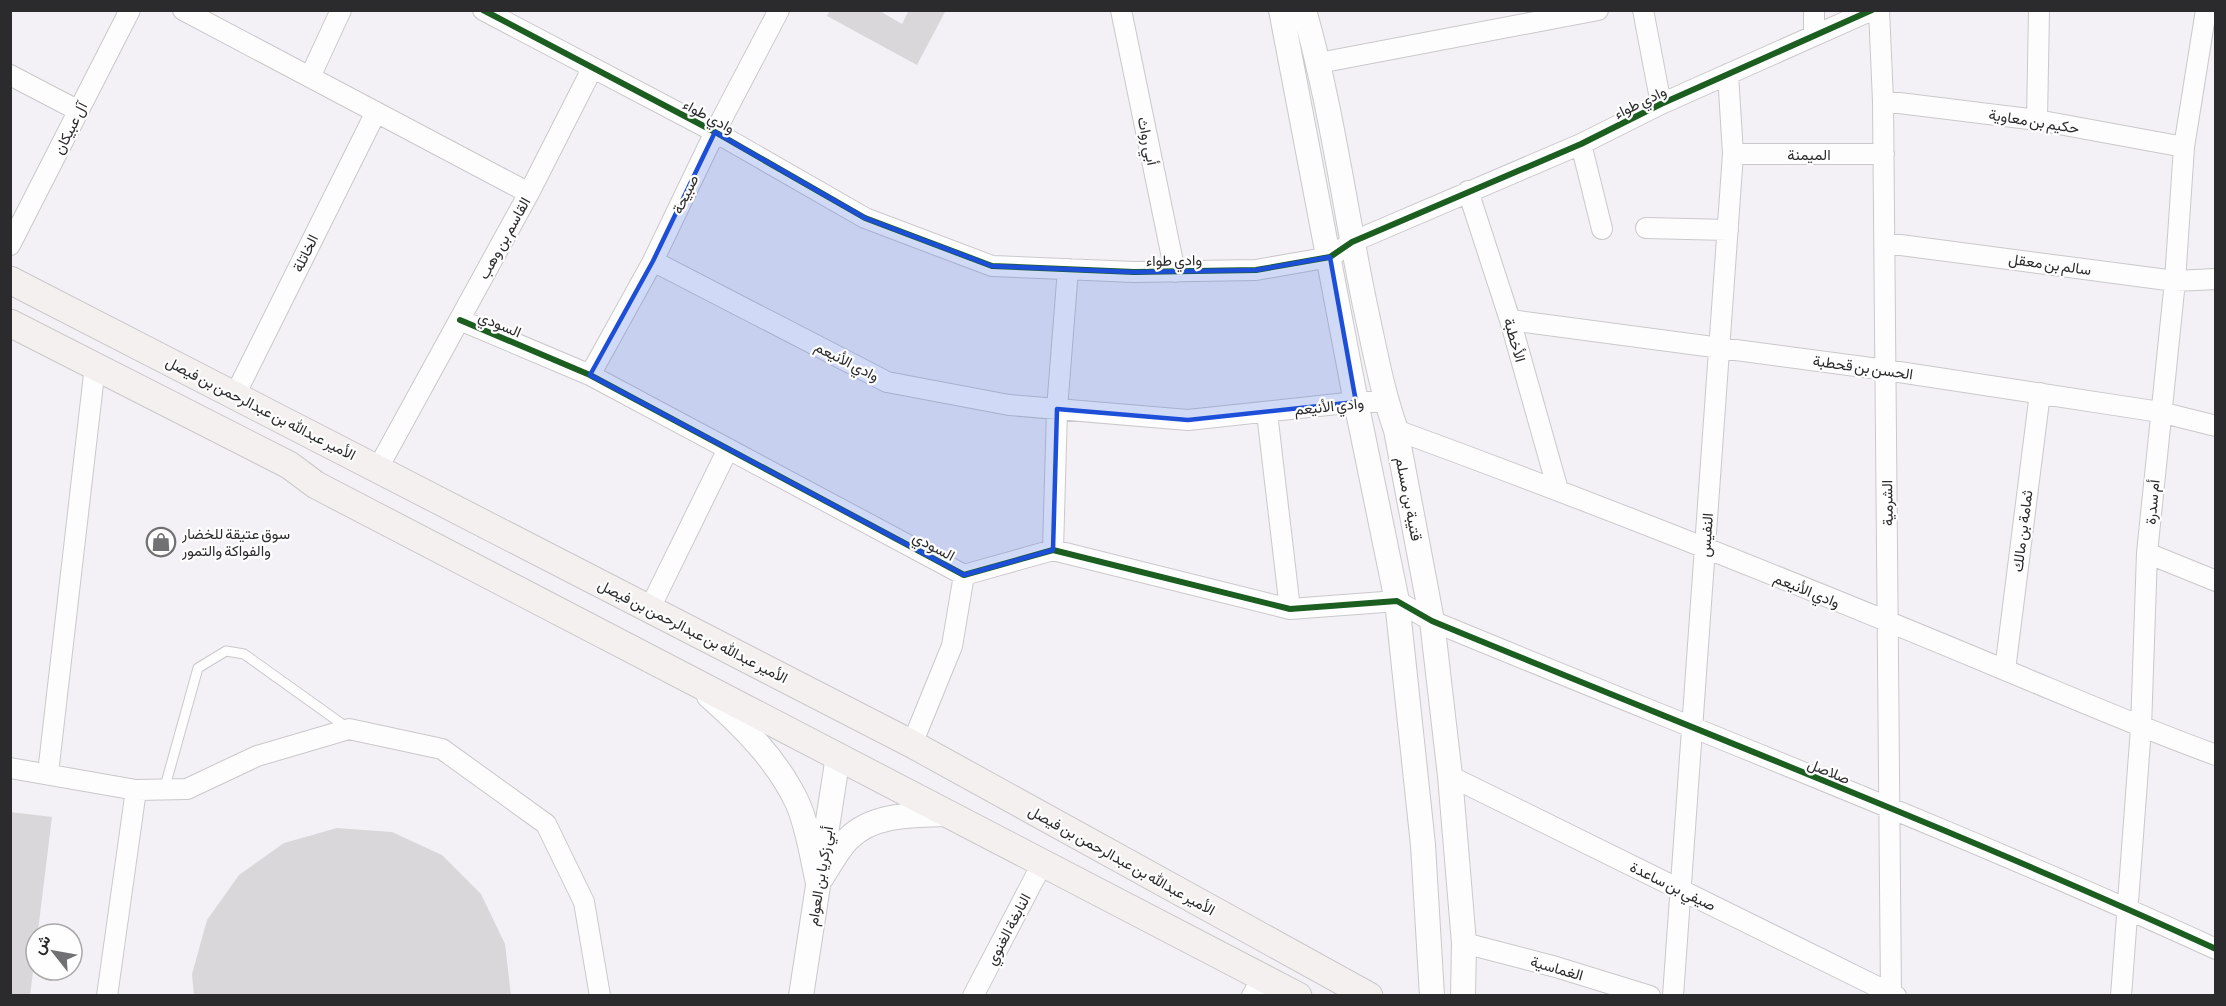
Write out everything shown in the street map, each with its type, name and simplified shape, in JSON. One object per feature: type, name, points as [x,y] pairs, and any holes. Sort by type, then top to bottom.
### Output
[{"type":"main road","name":"الأمير عبدالله بن عبدالرحمن بن فيصل","points":[[10,280],[912,744],[1369,996]]},
{"type":"main road","points":[[10,323],[289,465],[316,485],[1043,862],[1257,986],[1298,996]]},
{"type":"street","name":"آل عبيكان","points":[[10,245],[130,10]]},
{"type":"street","points":[[183,10],[529,193]]},
{"type":"street","points":[[310,77],[341,10]]},
{"type":"street","name":"وادي طواء","points":[[483,10],[715,132],[865,218],[992,266],[1175,272],[1256,270],[1330,257],[1352,242],[1581,144],[1661,104],[1872,10]]},
{"type":"street","name":"صبيحة","points":[[590,375],[653,261],[715,132],[779,10]]},
{"type":"street","name":"أبي رواث","points":[[1121,10],[1175,272]]},
{"type":"street","points":[[1281,10],[1356,402],[1397,601],[1423,845],[1432,996]]},
{"type":"street","name":"قتيبة بن مسلم","points":[[1304,10],[1319,63],[1352,242],[1385,402],[1396,430],[1432,621],[1450,776],[1464,943],[1463,996]]},
{"type":"street","points":[[1319,63],[1598,10]]},
{"type":"street","points":[[1643,10],[1661,104]]},
{"type":"street","points":[[1814,10],[1814,35]]},
{"type":"street","name":"الشرمية","points":[[1880,10],[1884,154],[1893,995]]},
{"type":"street","points":[[2037,120],[2039,10]]},
{"type":"street","name":"أم سدرة","points":[[2121,996],[2141,728],[2147,553],[2175,281],[2184,147],[2206,10]]},
{"type":"street","name":"القاسم بن وهب","points":[[378,468],[529,193],[592,69]]},
{"type":"street","name":"النفيس","points":[[1673,996],[1733,154],[1728,74]]},
{"type":"street","points":[[10,75],[79,111]]},
{"type":"street","name":"حكيم بن معاوية","points":[[1883,101],[2037,120],[2184,147]]},
{"type":"street","name":"الخاتلة","points":[[235,395],[376,112]]},
{"type":"street","points":[[1581,144],[1602,229]]},
{"type":"street","name":"الميمنة","points":[[1733,154],[1884,154]]},
{"type":"street","name":"الأخطبة","points":[[1468,191],[1510,320],[1558,490]]},
{"type":"street","points":[[1646,228],[1728,230]]},
{"type":"street","name":"سالم بن معقل","points":[[1885,243],[2175,281],[2216,279]]},
{"type":"street","name":"وادي الأنيعم","points":[[653,261],[887,382],[1008,405],[1188,420],[1356,402],[1385,402]]},
{"type":"street","points":[[1053,550],[1058,409],[1068,269]]},
{"type":"street","name":"السودي","points":[[460,320],[590,375],[964,575],[1053,550],[1290,609],[1397,601]]},
{"type":"street","name":"الحسن بن قحطبة","points":[[1510,320],[2040,393],[2160,412],[2216,426]]},
{"type":"street","points":[[48,773],[95,366]]},
{"type":"street","name":"ثمامة بن مالك","points":[[2005,670],[2040,393]]},
{"type":"street","points":[[1267,412],[1290,609]]},
{"type":"street","name":"وادي الأنيعم","points":[[1396,430],[1558,490],[2005,670],[2141,728],[2216,755]]},
{"type":"street","points":[[650,608],[728,449]]},
{"type":"street","points":[[2147,553],[2216,580]]},
{"type":"street","points":[[912,744],[952,646],[964,575]]},
{"type":"street","points":[[1397,601],[1432,621]]},
{"type":"street","name":"صلاصل","points":[[1432,621],[1890,808],[2127,908],[2216,949]]},
{"type":"street","points":[[686,677],[740,723],[777,767],[798,804],[818,883]]},
{"type":"street","points":[[10,768],[136,790],[187,789],[257,756],[349,729],[442,749],[546,824],[584,902],[600,996]]},
{"type":"street","name":"أبي زكريا بن العوام","points":[[801,996],[838,756]]},
{"type":"street","name":"صيفي بن ساعدة","points":[[1450,776],[1893,995]]},
{"type":"street","points":[[107,996],[136,790]]},
{"type":"street","points":[[818,883],[848,838],[872,824],[905,815],[950,814]]},
{"type":"street","name":"النابغة الغنوي","points":[[973,996],[1043,862]]},
{"type":"street","name":"الغماسية","points":[[1464,943],[1556,967],[1650,996]]},
{"type":"lane","points":[[164,790],[198,668],[226,651],[244,654],[349,729]]},
{"type":"highlighted area","points":[[715,132],[865,218],[992,266],[1134,272],[1256,270],[1330,257],[1356,402],[1188,420],[1057,409],[1053,550],[964,575],[590,375],[653,261]]},
{"type":"building","points":[[830,10],[878,10],[902,24],[909,10],[946,10],[917,65],[827,16]]},
{"type":"building","points":[[10,812],[52,817],[39,922],[24,922],[24,982],[32,982],[30,996],[10,996]]},
{"type":"building","points":[[337,828],[392,832],[442,855],[481,894],[505,944],[511,996],[194,996],[192,974],[207,920],[239,875],[284,843]]},
{"type":"cycle path","points":[[483,10],[715,132],[865,218],[992,266],[1134,272],[1256,270],[1330,257],[1352,242],[1581,144],[1661,104],[1872,10]]},
{"type":"cycle path","points":[[460,320],[590,375],[964,575],[1053,550],[1290,609],[1397,601],[1432,621],[1923,822],[2216,949]]},
{"type":"place","name":"سوق عتيقة للخضار والفواكة والتمور","points":[[161,542]]}]
